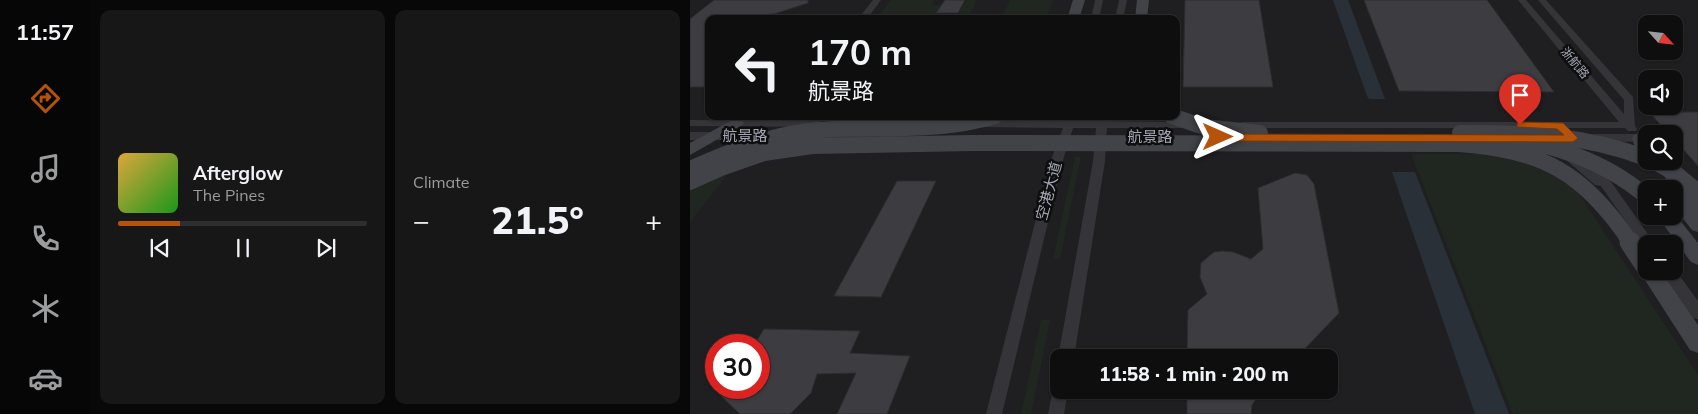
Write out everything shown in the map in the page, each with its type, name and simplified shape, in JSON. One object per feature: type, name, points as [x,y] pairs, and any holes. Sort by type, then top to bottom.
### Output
[{"type":"main road","points":[[1074,15],[1079,0]]},
{"type":"main road","points":[[1141,15],[1143,0]]},
{"type":"main road","points":[[1180,119],[1199,126],[1249,132],[1535,132],[1585,137],[1609,143],[1638,156]]},
{"type":"main road","points":[[690,156],[741,139],[764,134],[819,130],[933,129],[980,120]]},
{"type":"main road","points":[[690,150],[736,124]]},
{"type":"main road","points":[[690,168],[738,148],[797,132]]},
{"type":"main road","points":[[1460,132],[1500,136],[1559,148],[1590,161],[1616,175],[1638,190]]},
{"type":"main road","points":[[690,181],[737,151],[767,136]]},
{"type":"main road","points":[[690,181],[764,153],[812,146],[972,143],[1438,144],[1501,148],[1550,164],[1575,178],[1608,209],[1638,254]]},
{"type":"main road","points":[[1655,170],[1662,180]]},
{"type":"main road","points":[[1666,170],[1698,208]]},
{"type":"main road","points":[[1669,170],[1698,192]]},
{"type":"main road","points":[[1683,206],[1698,225]]},
{"type":"main road","points":[[1673,225],[1698,257]]},
{"type":"main road","points":[[1656,280],[1698,343]]},
{"type":"street","points":[[865,15],[877,0]]},
{"type":"street","points":[[1096,15],[1099,0]]},
{"type":"street","points":[[1121,15],[1123,0]]},
{"type":"street","name":"浙航路","points":[[1522,0],[1603,97],[1638,135]]},
{"type":"street","name":"浙航路","points":[[1542,0],[1629,99],[1630,125]]},
{"type":"street","points":[[767,136],[780,120]]},
{"type":"street","name":"航景路","points":[[690,123],[736,124],[780,120],[1071,120],[1101,126],[1573,138],[1638,142]]},
{"type":"street","name":"空港大道","points":[[994,414],[1057,160],[1071,120]]},
{"type":"street","points":[[1540,125],[1548,138],[1618,201]]},
{"type":"street","points":[[1560,125],[1573,138],[1643,235]]},
{"type":"street","name":"航景路","points":[[690,136],[1066,137],[1101,126],[1630,125]]},
{"type":"street","points":[[1067,349],[1101,126]]},
{"type":"street","points":[[1674,280],[1698,313]]},
{"type":"street","points":[[1056,414],[1058,399]]},
{"type":"shaded area","points":[[690,0],[1698,0],[1698,414],[690,414]]},
{"type":"shaded area","points":[[891,0],[934,0],[932,5],[941,5],[936,14],[958,14],[966,0],[977,0],[970,15],[879,15]]},
{"type":"shaded area","points":[[1010,0],[1053,0],[1047,15],[1003,15]]},
{"type":"shaded area","points":[[1333,0],[1348,0],[1385,99],[1369,99],[1367,96]]},
{"type":"shaded area","points":[[1411,154],[1502,154],[1554,174],[1577,191],[1698,375],[1698,414],[1513,414]]},
{"type":"shaded area","points":[[1075,157],[1081,157],[1060,259],[1053,259]]},
{"type":"shaded area","points":[[731,170],[690,222],[690,190]]},
{"type":"shaded area","points":[[1392,172],[1415,172],[1509,414],[1475,414]]},
{"type":"shaded area","points":[[1041,320],[1050,320],[1031,414],[1021,414]]},
{"type":"building","points":[[714,0],[808,0],[808,3],[774,14],[705,15],[705,87],[690,87],[690,19]]},
{"type":"building","points":[[945,0],[965,0],[958,13],[936,13]]},
{"type":"building","points":[[1185,0],[1259,0],[1273,87],[1183,87]]},
{"type":"building","points":[[1364,0],[1487,0],[1554,92],[1399,91]]},
{"type":"building","points":[[1683,112],[1698,112],[1698,166],[1683,149],[1683,125],[1661,125],[1652,115],[1683,115]]},
{"type":"building","points":[[1295,173],[1307,175],[1314,184],[1339,313],[1305,349],[1187,349],[1188,310],[1207,294],[1200,277],[1201,263],[1214,252],[1233,252],[1251,259],[1263,249],[1258,188]]},
{"type":"building","points":[[897,181],[936,181],[881,297],[834,296]]},
{"type":"building","points":[[764,329],[860,331],[850,353],[910,356],[887,414],[837,414],[856,373],[817,374],[811,393],[790,414],[740,414],[724,399],[770,399],[770,334],[761,334]]},
{"type":"building","points":[[1187,399],[1256,399],[1252,405],[1251,414],[1187,414]]},
{"type":"route","points":[[1218,137],[1573,138],[1560,125],[1520,125]]}]
